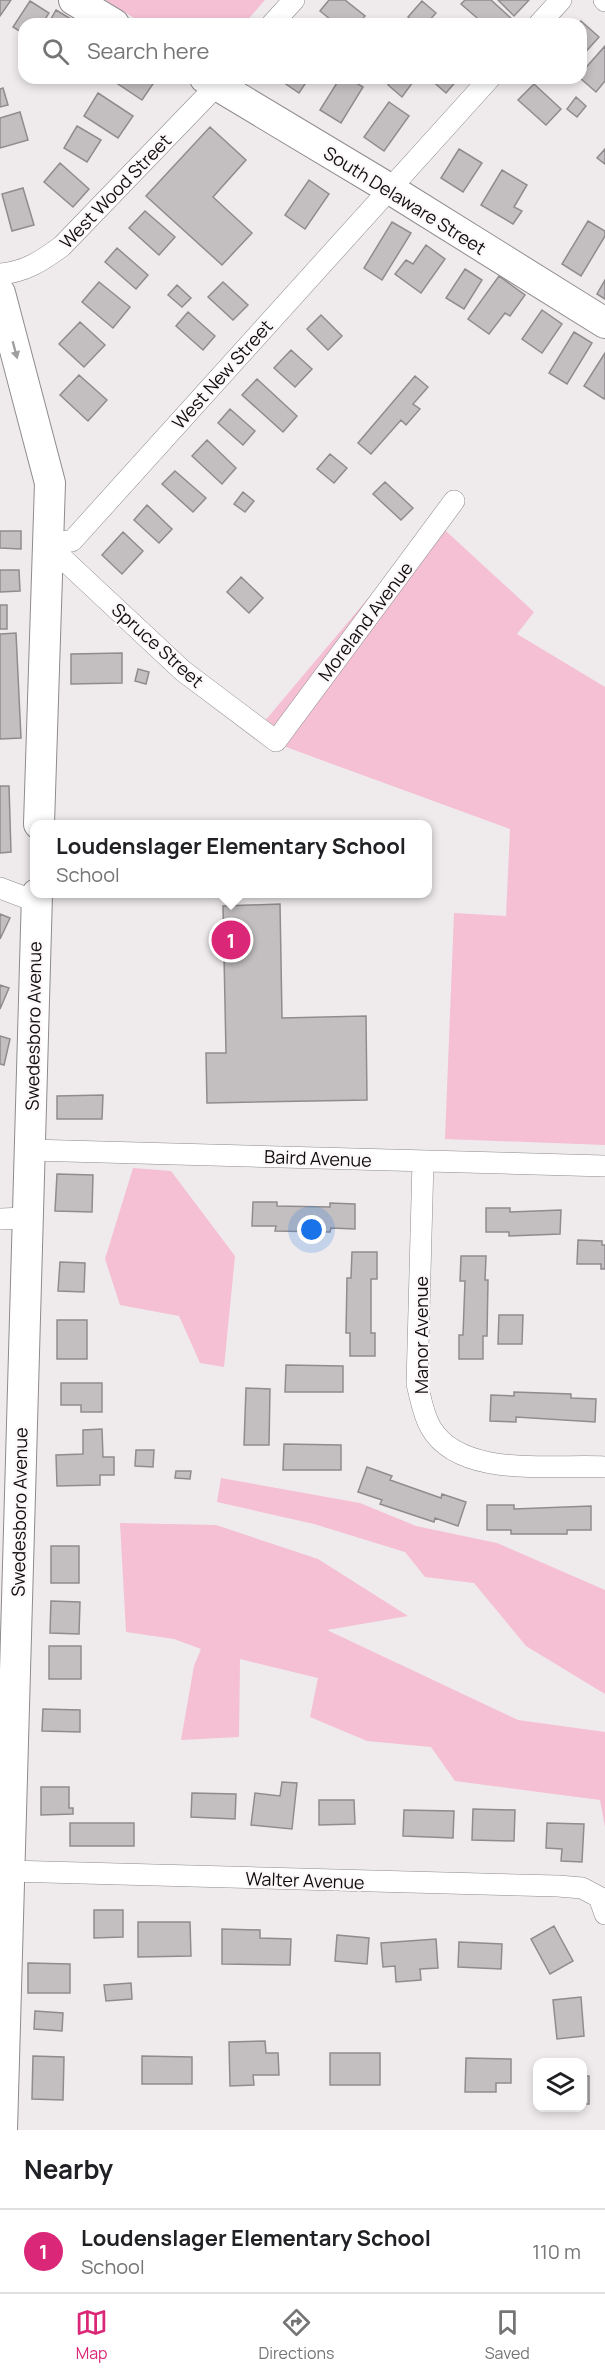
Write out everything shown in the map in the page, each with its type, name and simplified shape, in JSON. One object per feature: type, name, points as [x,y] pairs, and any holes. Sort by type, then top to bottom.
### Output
[{"type":"street","points":[[74,0],[104,18]]},
{"type":"street","points":[[278,18],[294,0]]},
{"type":"street","points":[[544,18],[561,0]]},
{"type":"street","name":"West Wood Street","points":[[0,274],[19,273],[43,261],[62,246],[211,84]]},
{"type":"street","name":"South Delaware Street","points":[[221,84],[605,323]]},
{"type":"street","name":"West New Street","points":[[46,543],[72,541],[485,84]]},
{"type":"street","points":[[0,293],[50,483],[46,543],[39,820]]},
{"type":"street","name":"Moreland Avenue","points":[[276,741],[454,501]]},
{"type":"street","name":"Spruce Street","points":[[46,543],[183,671],[276,741]]},
{"type":"street","points":[[0,888],[30,896]]},
{"type":"street","name":"Swedesboro Avenue","points":[[2,2130],[9,1871],[7,1728],[13,1219],[30,1150],[37,898]]},
{"type":"street","name":"Baird Avenue","points":[[30,1150],[605,1166]]},
{"type":"street","name":"Manor Avenue","points":[[423,1161],[417,1384],[423,1410],[431,1429],[447,1446],[467,1459],[486,1463],[605,1467]]},
{"type":"street","name":"Walter Avenue","points":[[9,1871],[558,1886],[582,1888],[602,1906]]},
{"type":"street","points":[[2,2130],[21,2130]]},
{"type":"shaded area","points":[[105,0],[265,0],[249,18],[134,18]]},
{"type":"shaded area","points":[[434,520],[534,612],[517,634],[605,687],[605,1145],[445,1139],[454,913],[506,916],[510,829],[253,735]]},
{"type":"shaded area","points":[[133,1168],[171,1171],[235,1256],[224,1367],[200,1363],[179,1316],[120,1305],[105,1259]]},
{"type":"shaded area","points":[[221,1478],[360,1503],[416,1526],[497,1543],[605,1590],[605,1694],[526,1646],[474,1583],[425,1577],[405,1552],[314,1524],[217,1502]]},
{"type":"shaded area","points":[[120,1523],[216,1525],[318,1559],[408,1616],[327,1630],[518,1720],[605,1732],[605,1827],[600,1800],[455,1781],[431,1747],[367,1741],[310,1717],[318,1678],[240,1659],[239,1737],[181,1740],[194,1666],[201,1649],[174,1639],[126,1632]]},
{"type":"building","points":[[0,0],[11,0],[0,16]]},
{"type":"building","points":[[329,0],[345,0],[365,16],[364,18],[329,18],[320,11]]},
{"type":"building","points":[[465,0],[491,0],[511,18],[477,18],[461,4]]},
{"type":"building","points":[[498,0],[529,0],[514,16]]},
{"type":"building","points":[[30,1],[49,13],[46,18],[19,18]]},
{"type":"building","points":[[422,1],[436,13],[431,18],[408,17]]},
{"type":"building","points":[[56,10],[69,18],[51,18]]},
{"type":"building","points":[[18,19],[18,30],[13,27]]},
{"type":"building","points":[[587,26],[599,37],[587,50]]},
{"type":"building","points":[[605,46],[605,81],[596,92],[587,84],[587,66]]},
{"type":"building","points":[[118,84],[153,84],[142,100]]},
{"type":"building","points":[[286,84],[305,84],[299,93]]},
{"type":"building","points":[[336,84],[358,84],[363,87],[341,123],[320,110]]},
{"type":"building","points":[[389,84],[412,84],[402,97]]},
{"type":"building","points":[[436,84],[454,84],[446,93]]},
{"type":"building","points":[[534,84],[561,109],[546,125],[518,100]]},
{"type":"building","points":[[3,88],[8,105],[0,107],[0,89]]},
{"type":"building","points":[[98,93],[133,116],[118,138],[84,116]]},
{"type":"building","points":[[576,97],[586,106],[577,117],[567,109]]},
{"type":"building","points":[[389,102],[409,116],[384,151],[364,137]]},
{"type":"building","points":[[20,112],[28,140],[0,148],[0,118]]},
{"type":"building","points":[[77,126],[101,140],[87,162],[64,148]]},
{"type":"building","points":[[210,127],[246,160],[213,197],[252,233],[222,265],[146,196]]},
{"type":"building","points":[[459,149],[482,163],[463,192],[441,178]]},
{"type":"building","points":[[605,149],[605,164],[597,158]]},
{"type":"building","points":[[60,163],[89,189],[73,207],[44,182]]},
{"type":"building","points":[[502,170],[527,185],[514,207],[522,211],[513,224],[481,205]]},
{"type":"building","points":[[309,180],[329,194],[305,229],[285,215]]},
{"type":"building","points":[[23,188],[34,225],[12,231],[2,194]]},
{"type":"building","points":[[145,211],[175,237],[159,255],[129,228]]},
{"type":"building","points":[[588,221],[605,231],[605,236],[581,276],[562,264]]},
{"type":"building","points":[[392,222],[411,233],[382,280],[364,268]]},
{"type":"building","points":[[426,245],[445,259],[421,293],[395,274],[406,260],[413,264]]},
{"type":"building","points":[[117,248],[148,275],[136,289],[105,262]]},
{"type":"building","points":[[465,269],[482,280],[464,309],[446,298]]},
{"type":"building","points":[[499,276],[525,295],[510,316],[505,313],[489,334],[468,319]]},
{"type":"building","points":[[605,280],[605,299],[597,294]]},
{"type":"building","points":[[99,282],[130,307],[113,328],[82,302]]},
{"type":"building","points":[[223,282],[248,305],[233,320],[208,297]]},
{"type":"building","points":[[177,285],[191,298],[182,307],[168,295]]},
{"type":"building","points":[[542,310],[562,324],[542,353],[522,339]]},
{"type":"building","points":[[188,312],[215,336],[203,350],[176,326]]},
{"type":"building","points":[[321,315],[342,336],[328,350],[307,329]]},
{"type":"building","points":[[80,322],[105,345],[84,367],[59,344]]},
{"type":"building","points":[[574,332],[592,343],[567,384],[549,373]]},
{"type":"building","points":[[291,350],[312,369],[295,387],[274,368]]},
{"type":"building","points":[[605,353],[605,397],[604,399],[584,386]]},
{"type":"building","points":[[79,375],[107,400],[88,421],[60,395]]},
{"type":"building","points":[[415,376],[428,387],[413,404],[420,409],[406,425],[401,420],[371,454],[358,443]]},
{"type":"building","points":[[257,379],[297,416],[283,432],[242,395]]},
{"type":"building","points":[[230,409],[255,431],[243,445],[218,423]]},
{"type":"building","points":[[207,440],[236,468],[222,484],[192,456]]},
{"type":"building","points":[[330,454],[347,468],[334,483],[317,469]]},
{"type":"building","points":[[175,471],[206,498],[193,512],[162,484]]},
{"type":"building","points":[[385,482],[413,508],[401,520],[373,494]]},
{"type":"building","points":[[243,492],[254,501],[245,512],[234,504]]},
{"type":"building","points":[[147,505],[172,529],[159,543],[134,520]]},
{"type":"building","points":[[0,531],[21,531],[21,549],[0,548]]},
{"type":"building","points":[[123,532],[143,551],[122,574],[102,555]]},
{"type":"building","points":[[0,570],[19,570],[20,591],[0,592]]},
{"type":"building","points":[[241,577],[263,598],[249,613],[227,592]]},
{"type":"building","points":[[0,605],[7,605],[7,629],[0,629]]},
{"type":"building","points":[[16,633],[21,738],[0,739],[0,634]]},
{"type":"building","points":[[122,653],[122,683],[71,684],[71,654]]},
{"type":"building","points":[[138,669],[149,672],[146,684],[135,681]]},
{"type":"building","points":[[0,786],[9,786],[11,852],[0,853]]},
{"type":"building","points":[[280,904],[282,1018],[366,1016],[367,1100],[207,1103],[206,1053],[226,1053],[223,906]]},
{"type":"building","points":[[0,914],[10,918],[0,939]]},
{"type":"building","points":[[0,985],[9,988],[0,1009]]},
{"type":"building","points":[[0,1036],[10,1039],[4,1065],[0,1064]]},
{"type":"building","points":[[103,1095],[102,1119],[57,1119],[57,1096]]},
{"type":"building","points":[[57,1174],[93,1175],[92,1212],[55,1211]]},
{"type":"building","points":[[253,1202],[277,1202],[277,1206],[330,1207],[330,1203],[355,1204],[355,1229],[331,1228],[330,1232],[275,1231],[276,1226],[252,1226]]},
{"type":"building","points":[[486,1208],[510,1208],[510,1212],[561,1210],[560,1234],[509,1236],[509,1232],[486,1232]]},
{"type":"building","points":[[578,1240],[602,1241],[602,1245],[605,1245],[605,1269],[601,1269],[601,1264],[577,1264]]},
{"type":"building","points":[[352,1252],[377,1252],[377,1279],[371,1279],[371,1333],[375,1333],[375,1356],[350,1356],[350,1333],[346,1333],[347,1278],[351,1278]]},
{"type":"building","points":[[461,1256],[486,1256],[487,1336],[483,1336],[483,1359],[459,1359],[459,1335],[463,1335],[465,1281],[460,1281]]},
{"type":"building","points":[[60,1262],[85,1263],[84,1292],[58,1291]]},
{"type":"building","points":[[499,1315],[523,1315],[522,1344],[498,1344]]},
{"type":"building","points":[[57,1320],[87,1320],[87,1359],[57,1359]]},
{"type":"building","points":[[286,1365],[343,1366],[343,1392],[285,1392]]},
{"type":"building","points":[[61,1383],[102,1383],[102,1412],[81,1412],[81,1405],[61,1405]]},
{"type":"building","points":[[246,1388],[270,1389],[269,1445],[244,1445]]},
{"type":"building","points":[[514,1392],[571,1394],[571,1398],[596,1399],[595,1422],[516,1417],[516,1422],[490,1421],[491,1395],[514,1396]]},
{"type":"building","points":[[102,1429],[103,1457],[114,1457],[114,1475],[100,1475],[100,1485],[57,1486],[56,1455],[83,1454],[83,1430]]},
{"type":"building","points":[[284,1444],[341,1445],[341,1470],[283,1470]]},
{"type":"building","points":[[136,1450],[154,1450],[153,1467],[135,1466]]},
{"type":"building","points":[[367,1467],[392,1476],[390,1480],[441,1498],[442,1494],[466,1502],[458,1526],[435,1518],[434,1522],[380,1504],[382,1500],[358,1492]]},
{"type":"building","points":[[176,1471],[191,1471],[190,1479],[175,1478]]},
{"type":"building","points":[[487,1505],[514,1505],[514,1509],[591,1506],[591,1530],[567,1530],[567,1534],[511,1534],[511,1530],[487,1530]]},
{"type":"building","points":[[51,1546],[79,1546],[79,1583],[51,1583]]},
{"type":"building","points":[[51,1601],[80,1602],[79,1634],[50,1633]]},
{"type":"building","points":[[49,1646],[81,1646],[81,1679],[49,1679]]},
{"type":"building","points":[[43,1709],[80,1710],[80,1732],[42,1731]]},
{"type":"building","points":[[282,1782],[297,1783],[292,1829],[251,1825],[255,1793],[280,1796]]},
{"type":"building","points":[[41,1787],[69,1787],[69,1808],[73,1808],[73,1814],[41,1815]]},
{"type":"building","points":[[192,1793],[236,1794],[235,1819],[191,1817]]},
{"type":"building","points":[[319,1800],[354,1800],[355,1824],[319,1825]]},
{"type":"building","points":[[473,1809],[515,1810],[514,1841],[472,1840]]},
{"type":"building","points":[[404,1810],[454,1811],[453,1838],[403,1836]]},
{"type":"building","points":[[70,1823],[134,1823],[134,1846],[70,1846]]},
{"type":"building","points":[[547,1823],[584,1824],[582,1862],[561,1861],[562,1849],[546,1848]]},
{"type":"building","points":[[94,1910],[123,1910],[123,1937],[94,1938]]},
{"type":"building","points":[[138,1922],[190,1922],[191,1956],[138,1957]]},
{"type":"building","points":[[554,1926],[573,1961],[550,1974],[531,1939]]},
{"type":"building","points":[[222,1929],[260,1930],[260,1938],[291,1939],[290,1965],[222,1964]]},
{"type":"building","points":[[337,1935],[369,1938],[367,1964],[335,1961]]},
{"type":"building","points":[[436,1939],[438,1968],[420,1969],[421,1980],[396,1982],[395,1966],[383,1967],[381,1943]]},
{"type":"building","points":[[459,1942],[502,1944],[501,1969],[458,1967]]},
{"type":"building","points":[[28,1963],[70,1964],[70,1993],[28,1993]]},
{"type":"building","points":[[131,1983],[132,1999],[106,2001],[104,1985]]},
{"type":"building","points":[[581,1997],[584,2036],[557,2039],[553,2000]]},
{"type":"building","points":[[35,2011],[63,2013],[62,2031],[34,2029]]},
{"type":"building","points":[[265,2041],[266,2053],[278,2053],[279,2075],[253,2075],[254,2085],[230,2086],[229,2042]]},
{"type":"building","points":[[330,2053],[380,2053],[380,2085],[330,2085]]},
{"type":"building","points":[[33,2056],[64,2057],[63,2100],[32,2099]]},
{"type":"building","points":[[142,2056],[192,2057],[192,2084],[142,2084]]},
{"type":"building","points":[[466,2058],[511,2059],[511,2083],[496,2083],[496,2092],[465,2092]]},
{"type":"building","points":[[587,2076],[589,2076],[589,2104],[587,2104]]},
{"type":"place","name":"Loudenslager Elementary School","points":[[231,940]]}]
